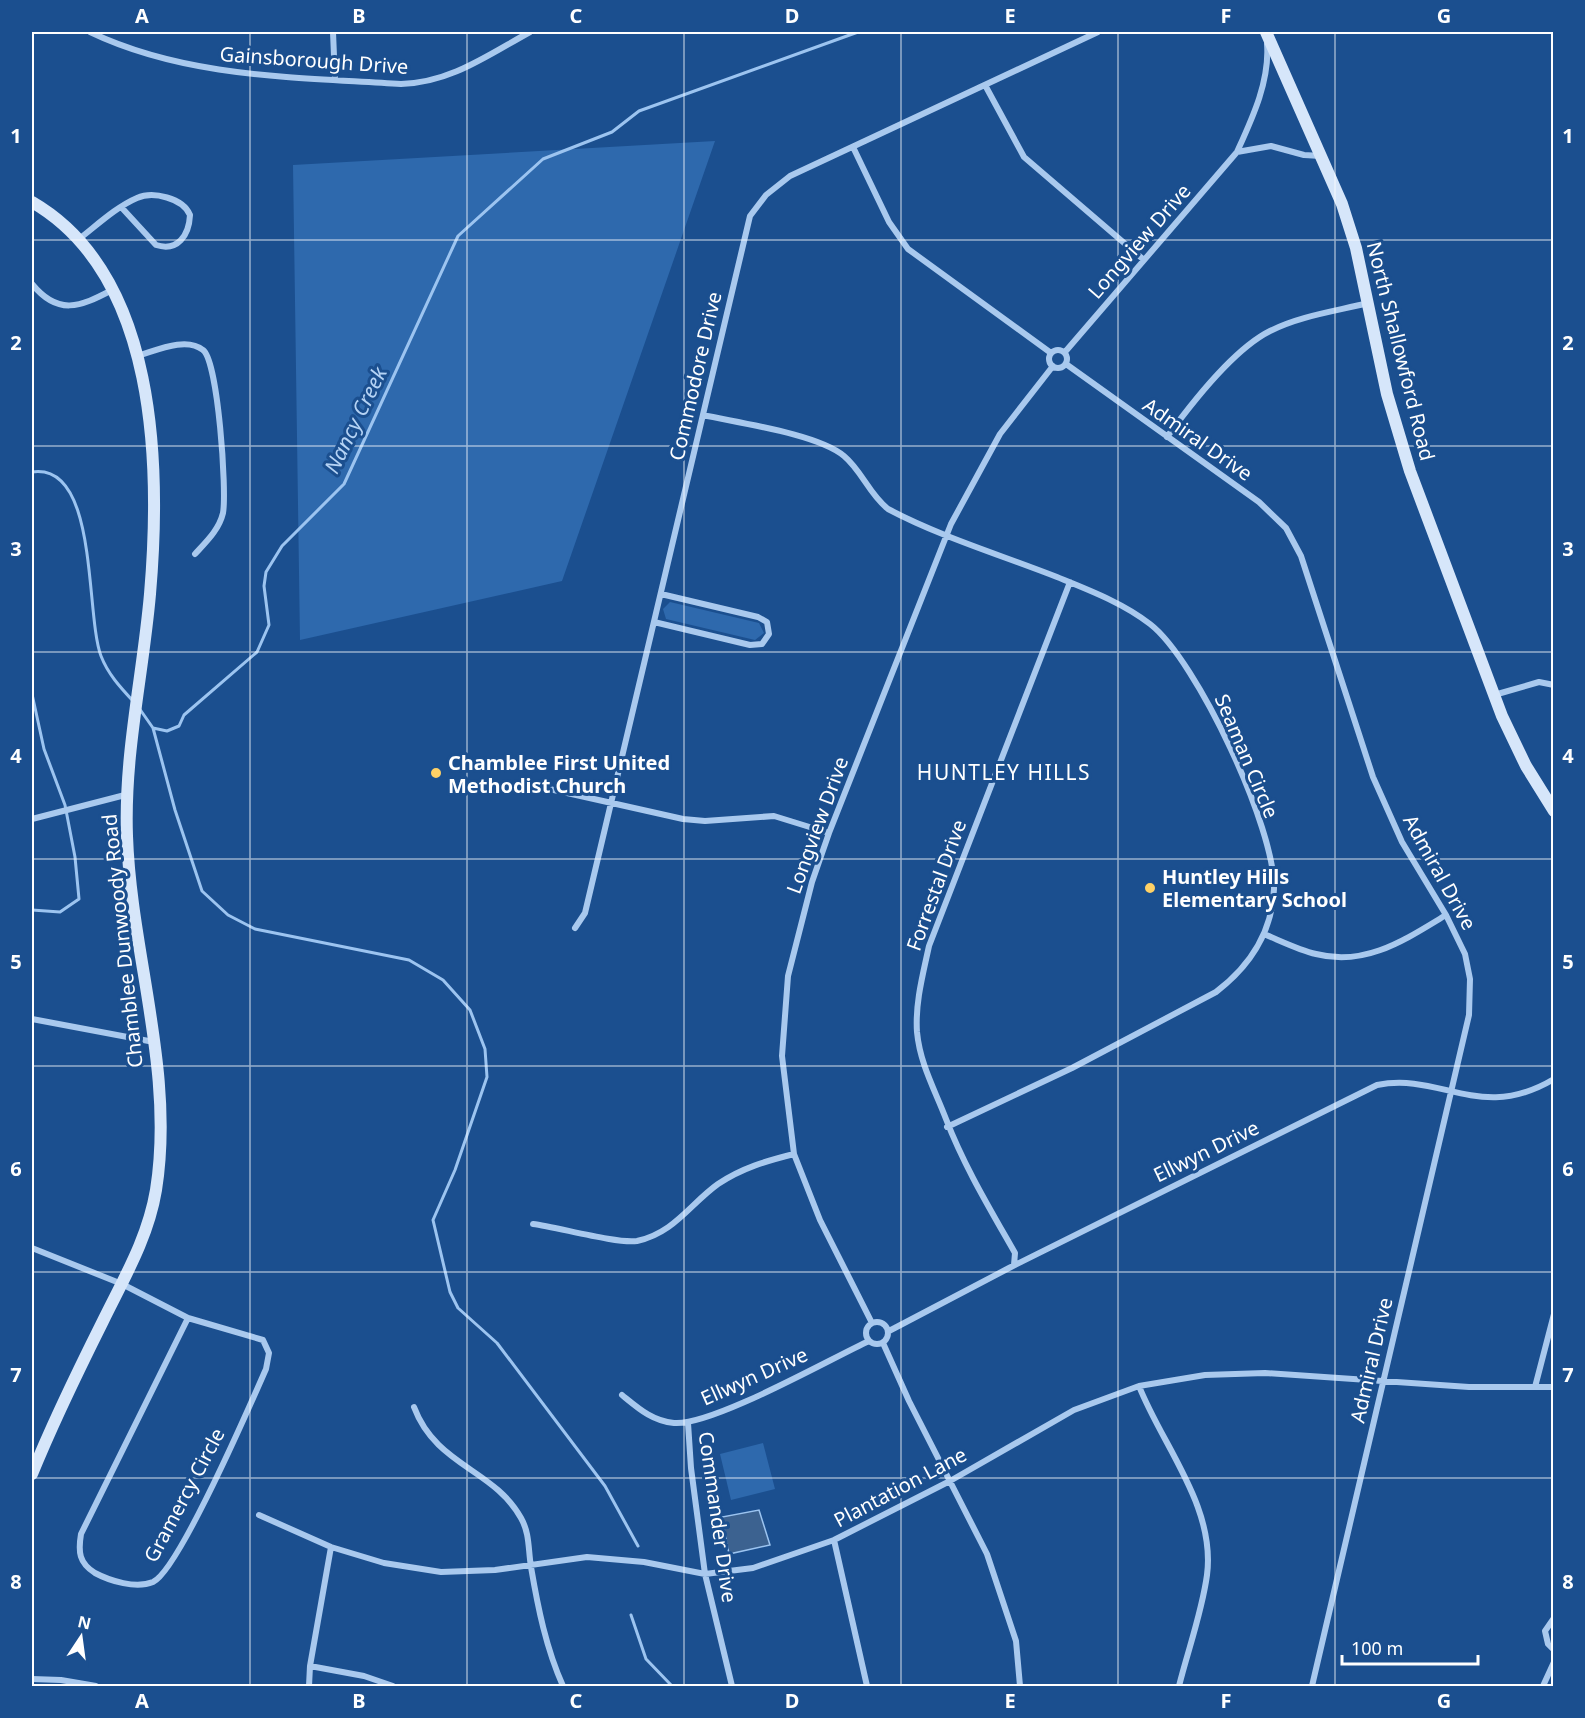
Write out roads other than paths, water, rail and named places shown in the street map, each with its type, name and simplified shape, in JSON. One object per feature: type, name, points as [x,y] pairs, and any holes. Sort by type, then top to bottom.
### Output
[{"type":"street","name":"Gainsborough Drive","points":[[90,32],[151,55],[199,67],[400,84],[431,82],[456,74],[530,32]]},
{"type":"street","points":[[333,32],[335,80]]},
{"type":"street","name":"Commodore Drive","points":[[574,928],[585,913],[750,216],[774,186],[1098,32]]},
{"type":"street","name":"Longview Drive","points":[[1065,352],[1237,152],[1253,116],[1263,84],[1268,53],[1266,32]]},
{"type":"street","name":"North Shallowford Road","points":[[1266,32],[1321,156],[1356,248],[1398,432],[1494,695],[1526,766],[1554,811]]},
{"type":"street","points":[[985,85],[1024,157],[1144,260]]},
{"type":"street","points":[[1237,152],[1271,146],[1304,155],[1321,156]]},
{"type":"street","points":[[853,147],[889,222],[908,249],[1051,353]]},
{"type":"street","points":[[79,240],[123,208],[142,196],[178,200],[190,215],[187,233],[176,245],[156,246],[123,208]]},
{"type":"street","name":"Chamblee Dunwoody Road","points":[[32,202],[57,219],[79,240],[91,254],[113,290],[137,356],[146,401],[154,505],[150,598],[125,795],[134,905],[150,1003],[162,1138],[155,1192],[139,1252],[32,1469]]},
{"type":"street","points":[[32,284],[44,298],[72,306],[85,304],[113,290]]},
{"type":"street","points":[[1167,437],[1235,357],[1258,338],[1291,323],[1368,303]]},
{"type":"street","points":[[137,356],[172,346],[191,345],[203,349],[210,360],[221,433],[224,500],[217,527],[195,554]]},
{"type":"street","points":[[1059,349],[1065,352],[1068,358],[1066,364],[1061,368],[1053,366],[1049,361],[1051,353],[1059,349]]},
{"type":"street","name":"Admiral Drive","points":[[1066,364],[1259,502],[1278,519],[1294,542],[1373,777],[1405,848],[1446,915],[1465,954],[1470,979],[1468,1015],[1311,1686]]},
{"type":"street","name":"Longview Drive","points":[[872,1323],[820,1220],[794,1154],[782,1056],[783,1018],[788,976],[829,833],[947,534],[1000,434],[1053,366]]},
{"type":"street","name":"Seaman Circle","points":[[703,415],[820,443],[836,450],[853,466],[879,502],[906,518],[1070,582],[1117,603],[1152,625],[1204,694],[1237,762],[1268,853],[1274,889],[1264,934],[1248,963],[1238,975],[1216,992],[1072,1068],[947,1127]]},
{"type":"street","name":"Forrestal Drive","points":[[1014,1265],[1015,1253],[947,1127],[927,1076],[917,1030],[920,991],[929,946],[1070,582]]},
{"type":"street","points":[[654,622],[750,645],[762,644],[769,634],[767,622],[758,617],[661,594]]},
{"type":"street","points":[[1494,695],[1539,682],[1554,685]]},
{"type":"street","points":[[536,786],[695,821],[774,816],[829,833]]},
{"type":"street","points":[[32,819],[51,816],[125,795]]},
{"type":"street","points":[[1264,934],[1316,954],[1344,958],[1359,957],[1401,943],[1446,915]]},
{"type":"street","points":[[32,1019],[154,1042]]},
{"type":"street","name":"Ellwyn Drive","points":[[889,1331],[1014,1265],[1377,1085],[1393,1082],[1481,1098],[1510,1097],[1538,1088],[1554,1079]]},
{"type":"street","points":[[533,1224],[636,1241],[678,1222],[715,1186],[737,1172],[758,1163],[794,1154]]},
{"type":"street","name":"Gramercy Circle","points":[[32,1248],[122,1284],[189,1318],[255,1337],[271,1345],[266,1369],[209,1489],[180,1547],[160,1577],[155,1584],[111,1580],[79,1563],[79,1546],[86,1521],[189,1318]]},
{"type":"street","points":[[1535,1387],[1554,1314]]},
{"type":"street","points":[[881,1322],[889,1331],[888,1338],[883,1343],[875,1345],[869,1341],[866,1330],[872,1323],[881,1322]]},
{"type":"street","name":"Ellwyn Drive","points":[[622,1395],[650,1417],[672,1423],[688,1423],[725,1410],[869,1341]]},
{"type":"street","points":[[883,1343],[909,1401],[987,1554],[1016,1641],[1020,1686]]},
{"type":"street","name":"Plantation Lane","points":[[260,1515],[331,1547],[384,1563],[441,1572],[495,1570],[587,1557],[644,1562],[705,1574],[753,1568],[834,1540],[950,1480],[1074,1410],[1139,1386],[1205,1375],[1265,1373],[1469,1387],[1554,1388]]},
{"type":"street","points":[[1139,1386],[1191,1491],[1205,1540],[1207,1573],[1179,1686]]},
{"type":"street","points":[[414,1407],[423,1427],[439,1446],[455,1461],[483,1478],[515,1507],[530,1540],[531,1564],[548,1654],[562,1686]]},
{"type":"street","name":"Commander Drive","points":[[688,1423],[691,1468],[705,1574],[732,1686]]},
{"type":"street","points":[[834,1540],[867,1686]]},
{"type":"street","points":[[309,1686],[309,1666],[331,1547]]},
{"type":"street","points":[[1554,1618],[1545,1631],[1548,1644],[1554,1650]]},
{"type":"street","points":[[1543,1686],[1554,1662]]},
{"type":"street","points":[[309,1666],[364,1676],[393,1686]]},
{"type":"street","points":[[32,1679],[61,1680],[96,1686]]},
{"type":"waterway","name":"Nancy Creek","points":[[153,728],[167,731],[179,726],[184,715],[257,652],[269,625],[264,586],[266,572],[282,546],[344,484],[458,236],[543,159],[612,132],[639,111],[858,32]]},
{"type":"waterway","name":"Nancy Creek","points":[[32,472],[54,475],[69,491],[79,515],[86,545],[96,636],[101,656],[111,674],[133,701]]},
{"type":"waterway","name":"Nancy Creek","points":[[32,694],[44,749],[65,805],[75,857],[79,899],[60,912],[32,910]]},
{"type":"waterway","points":[[139,708],[153,728],[175,810],[202,891],[228,915],[255,929],[409,960],[443,980],[470,1010],[485,1049],[487,1077],[455,1170],[433,1220],[450,1292],[458,1308],[497,1343],[605,1486],[638,1546]]},
{"type":"waterway","points":[[631,1615],[646,1659],[672,1686]]},
{"type":"place","name":"Chamblee First United Methodist Church","points":[[436,773]]},
{"type":"place","name":"Huntley Hills Elementary School","points":[[1150,888]]},
{"type":"district","name":"HUNTLEY HILLS","points":[[1004,772]]}]
